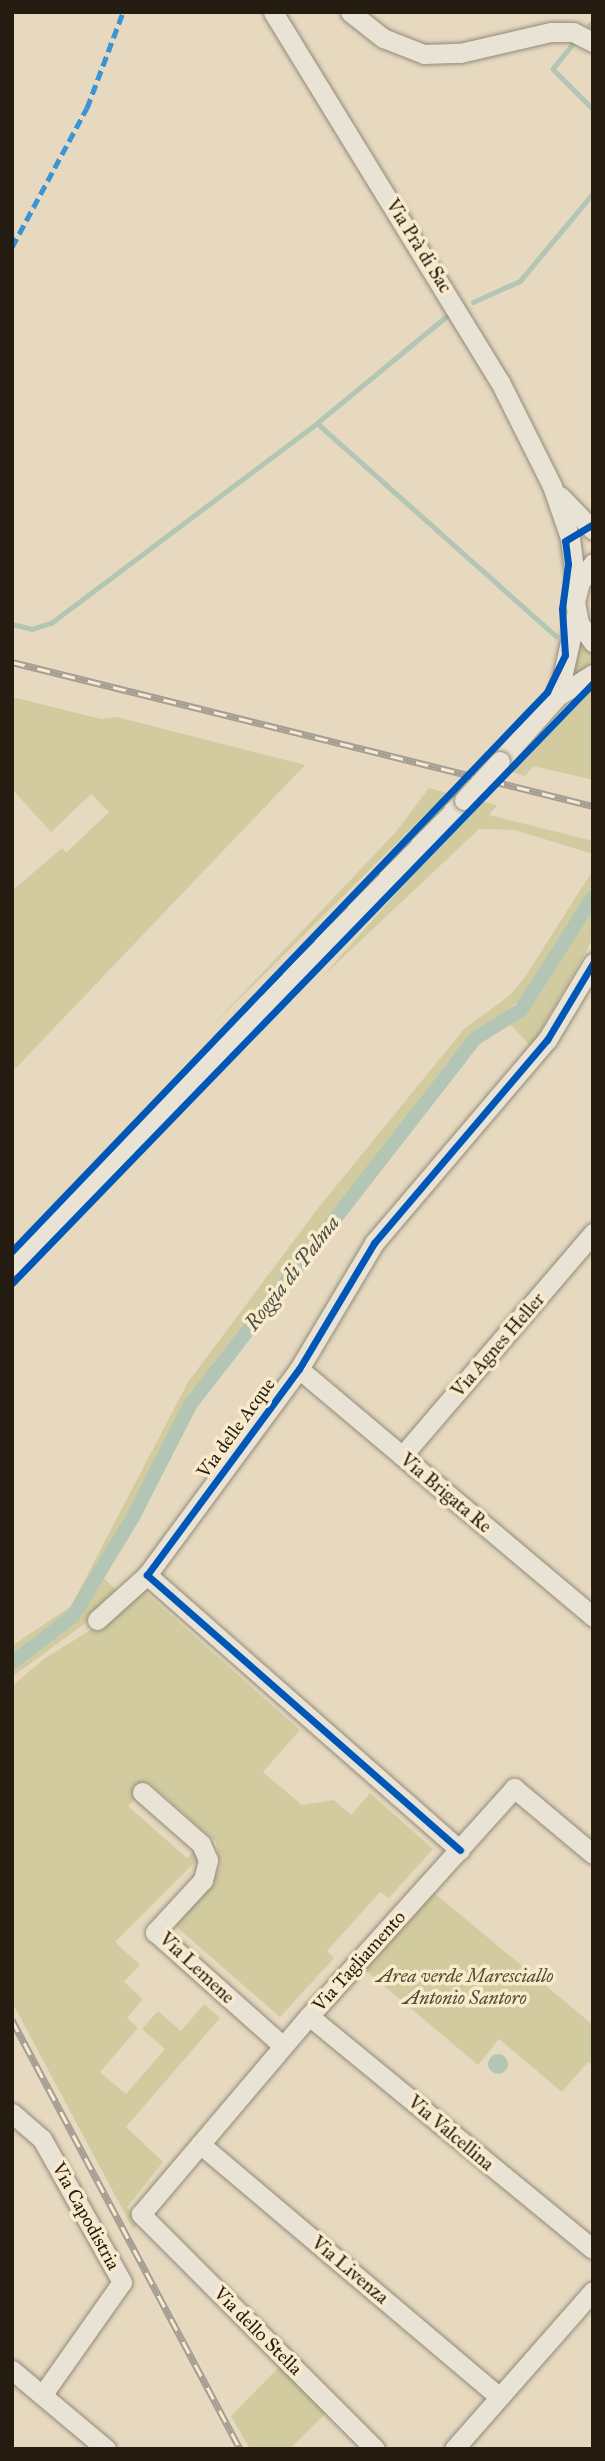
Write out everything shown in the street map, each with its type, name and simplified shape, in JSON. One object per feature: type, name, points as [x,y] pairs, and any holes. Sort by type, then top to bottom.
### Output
[{"type":"street","name":"Via Prà di Sac","points":[[273,12],[485,353],[552,486],[570,538],[576,592],[572,652],[558,696]]},
{"type":"street","points":[[350,12],[383,38],[424,54],[460,53],[551,32],[573,32],[593,42]]},
{"type":"street","name":"Via Prà di Sac","points":[[552,486],[593,530]]},
{"type":"street","points":[[576,592],[593,563]]},
{"type":"street","points":[[576,613],[593,642]]},
{"type":"street","points":[[12,1266],[464,800],[558,696],[593,674]]},
{"type":"street","name":"Via delle Acque","points":[[97,1620],[147,1575],[299,1369],[374,1243],[547,1040],[593,963]]},
{"type":"street","name":"Via Agnes Heller","points":[[402,1456],[593,1233]]},
{"type":"street","name":"Via Brigata Re","points":[[299,1369],[593,1617]]},
{"type":"street","points":[[147,1575],[460,1850]]},
{"type":"street","name":"Via Tagliamento","points":[[141,2214],[309,2016],[514,1788],[593,1854]]},
{"type":"street","name":"Via Lemene","points":[[142,1791],[201,1844],[208,1860],[203,1880],[155,1932],[283,2046]]},
{"type":"street","name":"Via Valcellina","points":[[309,2016],[593,2249]]},
{"type":"street","name":"Via Capodistria","points":[[12,2113],[42,2138],[122,2282],[43,2394]]},
{"type":"street","name":"Via Livenza","points":[[200,2144],[499,2397]]},
{"type":"street","name":"Via dello Stella","points":[[141,2214],[374,2449]]},
{"type":"street","points":[[454,2449],[593,2291]]},
{"type":"street","points":[[12,2370],[106,2449]]},
{"type":"green space","points":[[578,644],[593,655],[593,669],[566,689]]},
{"type":"green space","points":[[593,688],[593,780],[534,766],[525,776],[512,772]]},
{"type":"green space","points":[[12,697],[101,719],[117,717],[305,765],[12,1072],[12,891],[62,848],[66,853],[109,812],[91,794],[51,832],[12,789]]},
{"type":"green space","points":[[429,788],[447,793],[209,1029],[395,833]]},
{"type":"green space","points":[[479,801],[497,805],[489,815],[593,841],[593,854],[515,830],[479,829],[322,977]]},
{"type":"green space","points":[[593,870],[593,885],[519,1001],[459,1048],[190,1399],[73,1612],[12,1659],[12,1646],[71,1606],[188,1382],[319,1207],[464,1029],[509,996],[525,977]]},
{"type":"green space","points":[[593,907],[593,939],[531,1047],[509,1023],[526,1012]]},
{"type":"green space","points":[[100,1575],[119,1592],[95,1616],[12,1677],[12,1668],[77,1618]]},
{"type":"green space","points":[[139,1587],[300,1730],[263,1772],[302,1805],[334,1800],[351,1815],[370,1793],[433,1849],[389,1898],[380,1892],[327,1951],[334,1958],[280,2017],[173,1924],[214,1878],[220,1866],[216,1842],[150,1783],[128,1806],[187,1858],[195,1850],[197,1860],[115,1942],[140,1965],[124,1982],[143,1999],[127,2018],[138,2028],[100,2072],[126,2094],[165,2049],[142,2029],[158,2011],[181,2031],[204,2004],[220,2018],[126,2127],[163,2162],[127,2207],[140,2222],[133,2229],[12,2002],[12,1686],[45,1658],[89,1631]]},
{"type":"green space","name":"Area verde Maresciallo Antonio Santoro","points":[[433,1892],[593,2025],[593,2066],[588,2062],[562,2092],[499,2039],[478,2065],[363,1968]]},
{"type":"green space","points":[[281,2365],[327,2412],[290,2449],[250,2449],[231,2416]]},
{"type":"shaded area","points":[[494,2054],[502,2054],[508,2064],[502,2074],[494,2074],[488,2068],[488,2060]]},
{"type":"waterway","points":[[589,25],[593,22]]},
{"type":"waterway","points":[[574,43],[553,69],[593,109]]},
{"type":"waterway","points":[[473,302],[520,281],[593,193]]},
{"type":"waterway","points":[[317,423],[447,316]]},
{"type":"waterway","points":[[12,624],[32,629],[51,623],[317,423],[556,636]]},
{"type":"waterway","name":"Roggia di Palma","points":[[12,1663],[73,1616],[133,1517],[190,1405],[476,1038],[521,1010],[593,897]]},
{"type":"railway","points":[[12,662],[593,806]]},
{"type":"railway","points":[[12,2020],[240,2449]]},
{"type":"marked path","points":[[12,247],[87,108],[123,12]]},
{"type":"cycle path","points":[[12,1251],[547,692],[565,655],[562,609],[568,564],[565,541],[593,524]]},
{"type":"cycle path","points":[[12,1283],[593,683]]},
{"type":"cycle path","points":[[460,1850],[147,1575],[299,1369],[374,1243],[547,1040],[593,963]]}]
